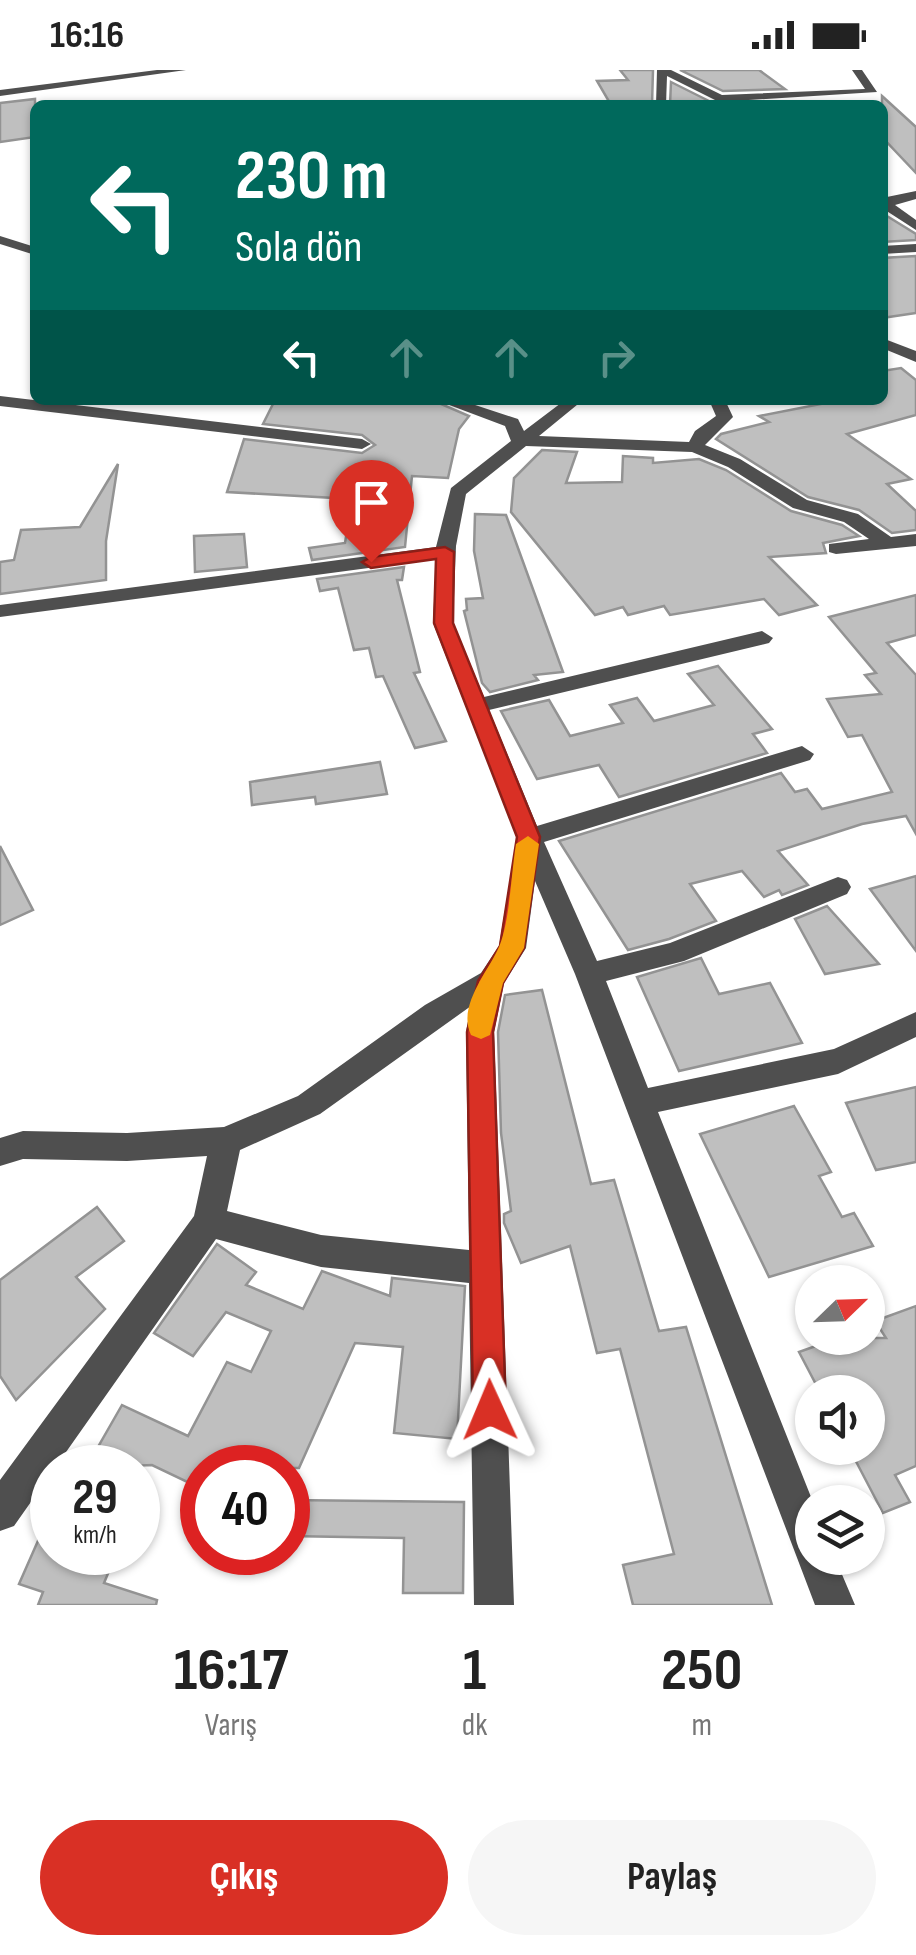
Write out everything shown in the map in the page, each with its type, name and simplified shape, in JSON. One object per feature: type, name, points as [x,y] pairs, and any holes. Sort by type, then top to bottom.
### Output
[{"type":"street","points":[[60,70],[65,100]]},
{"type":"street","points":[[0,93],[182,70]]},
{"type":"street","points":[[661,100],[662,70],[724,100]]},
{"type":"street","points":[[757,100],[872,92],[858,70]]},
{"type":"street","points":[[888,202],[916,195]]},
{"type":"street","points":[[888,206],[916,226]]},
{"type":"street","points":[[0,240],[29,249]]},
{"type":"street","points":[[888,250],[916,248]]},
{"type":"street","points":[[0,262],[29,249]]},
{"type":"street","points":[[888,344],[916,356]]},
{"type":"street","points":[[0,400],[30,404]]},
{"type":"street","points":[[41,405],[362,444]]},
{"type":"street","points":[[455,405],[516,432],[695,447],[734,463],[800,504],[851,518],[887,543]]},
{"type":"street","points":[[506,405],[516,432]]},
{"type":"street","points":[[565,405],[516,432],[457,492],[445,552],[443,623],[589,974],[795,1505]]},
{"type":"street","points":[[695,447],[700,435],[724,417],[719,405]]},
{"type":"street","points":[[836,548],[916,540]]},
{"type":"street","points":[[0,611],[445,552]]},
{"type":"street","points":[[477,706],[762,638]]},
{"type":"street","points":[[529,837],[802,754]]},
{"type":"street","points":[[494,1605],[480,1032],[490,981],[512,948],[529,837]]},
{"type":"street","points":[[589,974],[674,953],[838,887]]},
{"type":"street","points":[[0,1152],[23,1145],[127,1147],[226,1141],[309,1105],[435,1013],[490,981]]},
{"type":"street","points":[[638,1103],[838,1061],[916,1024]]},
{"type":"street","points":[[0,1512],[209,1222],[226,1141]]},
{"type":"street","points":[[209,1222],[321,1251],[486,1268]]},
{"type":"street","points":[[823,1575],[835,1605]]},
{"type":"building","points":[[620,70],[653,70],[652,100],[608,100],[597,81],[628,80]]},
{"type":"building","points":[[680,70],[759,70],[785,89],[723,91]]},
{"type":"building","points":[[671,82],[707,100],[670,100]]},
{"type":"building","points":[[35,99],[30,100],[30,138],[0,142],[0,103]]},
{"type":"building","points":[[888,101],[916,127],[916,173],[888,143]]},
{"type":"building","points":[[888,217],[916,234],[916,240],[888,242]]},
{"type":"building","points":[[916,256],[916,313],[888,317],[888,258]]},
{"type":"building","points":[[901,368],[916,380],[916,415],[847,434],[911,479],[887,484],[916,511],[916,530],[892,533],[859,510],[808,497],[716,439],[721,434],[769,422],[759,416],[815,405],[888,405],[888,370]]},
{"type":"building","points":[[272,405],[444,405],[469,416],[459,429],[448,478],[412,476],[405,547],[312,560],[309,548],[345,543],[352,499],[227,492],[244,439],[362,453],[375,445],[362,435],[263,424]]},
{"type":"building","points":[[542,450],[577,452],[566,483],[622,482],[623,456],[653,458],[653,463],[699,459],[726,470],[791,511],[842,525],[859,536],[823,543],[826,553],[769,557],[817,605],[779,615],[764,599],[670,615],[664,606],[628,615],[623,607],[595,615],[511,512],[514,478]]},
{"type":"building","points":[[118,464],[106,541],[106,580],[0,594],[0,562],[14,560],[21,530],[80,527]]},
{"type":"building","points":[[475,514],[506,515],[563,672],[534,675],[538,680],[490,692],[482,683],[464,611],[466,599],[483,598],[474,551]]},
{"type":"building","points":[[244,534],[247,567],[195,572],[194,536]]},
{"type":"building","points":[[404,567],[402,580],[397,580],[420,672],[414,673],[446,741],[415,748],[383,676],[376,677],[369,648],[354,650],[338,588],[320,591],[317,579]]},
{"type":"building","points":[[916,595],[916,635],[887,643],[916,675],[916,834],[906,816],[862,824],[778,851],[808,885],[782,895],[779,890],[764,897],[742,871],[690,884],[716,921],[628,950],[559,841],[781,773],[795,792],[807,789],[822,809],[892,792],[862,735],[848,737],[827,699],[881,694],[865,675],[876,673],[829,617]]},
{"type":"building","points":[[718,666],[772,729],[753,734],[767,753],[619,797],[599,765],[537,779],[501,711],[549,700],[570,736],[623,723],[610,705],[637,698],[654,721],[714,705],[688,674]]},
{"type":"building","points":[[380,762],[387,794],[316,804],[315,797],[252,805],[250,782]]},
{"type":"building","points":[[0,846],[33,910],[0,925]]},
{"type":"building","points":[[916,876],[916,951],[870,889]]},
{"type":"building","points":[[827,906],[879,964],[825,974],[795,919]]},
{"type":"building","points":[[701,958],[719,994],[770,983],[802,1043],[679,1071],[637,977]]},
{"type":"building","points":[[542,990],[591,1184],[614,1180],[659,1331],[686,1327],[772,1605],[633,1605],[623,1565],[674,1554],[620,1349],[597,1353],[570,1246],[521,1263],[504,1223],[504,1214],[511,1211],[501,1133],[498,1032],[505,995]]},
{"type":"building","points":[[916,1087],[916,1162],[876,1170],[846,1103]]},
{"type":"building","points":[[794,1106],[831,1172],[819,1176],[842,1217],[854,1213],[873,1246],[809,1265],[795,1265],[795,1269],[769,1277],[700,1134]]},
{"type":"building","points":[[97,1207],[124,1241],[76,1277],[105,1309],[16,1400],[0,1376],[0,1280]]},
{"type":"building","points":[[217,1244],[256,1272],[246,1285],[303,1309],[322,1271],[390,1296],[392,1278],[465,1286],[457,1439],[394,1433],[403,1347],[355,1343],[309,1445],[180,1445],[180,1478],[160,1469],[160,1445],[99,1445],[122,1405],[188,1436],[227,1362],[251,1372],[271,1331],[226,1312],[193,1356],[154,1333]]},
{"type":"building","points":[[916,1306],[916,1466],[895,1475],[910,1502],[885,1512],[885,1485],[868,1485],[858,1465],[885,1465],[885,1375],[811,1375],[801,1355],[885,1355],[885,1317]]},
{"type":"building","points":[[310,1500],[464,1502],[463,1593],[403,1593],[404,1538],[310,1536]]},
{"type":"building","points":[[30,1559],[30,1575],[107,1575],[104,1583],[157,1600],[156,1605],[38,1605],[43,1592],[19,1584]]},
{"type":"slow traffic","points":[[481,1028],[490,981],[512,948],[528,844]]},
{"type":"route","points":[[371,562],[445,552],[443,623],[529,837],[512,948],[490,981],[480,1032],[490,1410]]}]
